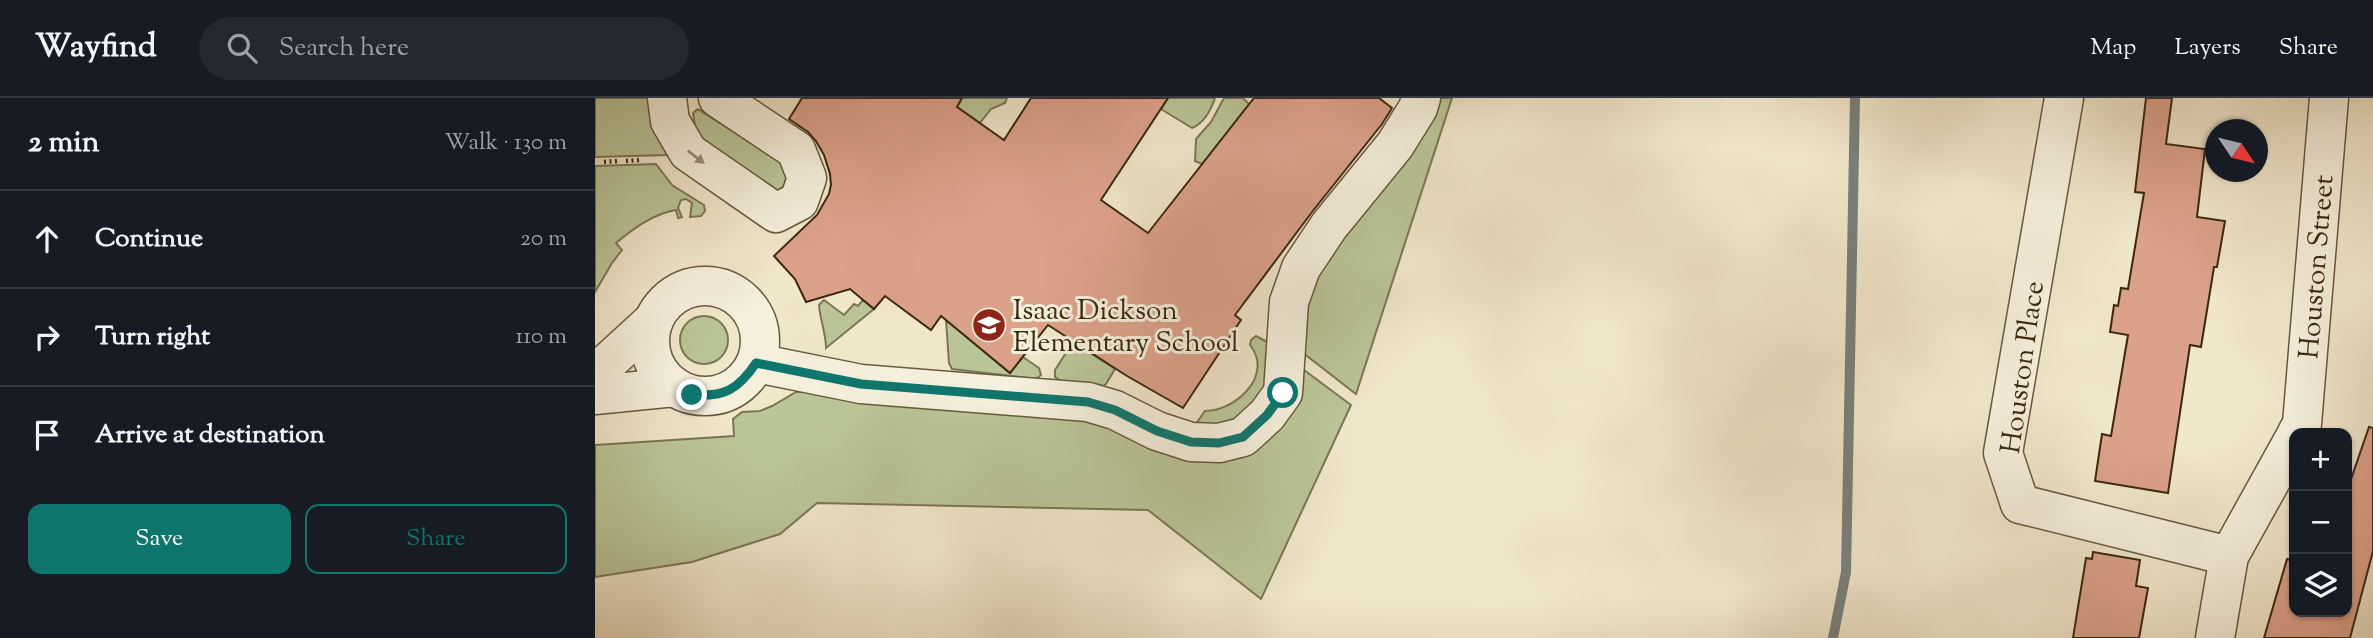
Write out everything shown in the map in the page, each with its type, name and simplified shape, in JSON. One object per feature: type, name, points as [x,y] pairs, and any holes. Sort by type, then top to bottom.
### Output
[{"type":"street","points":[[667,98],[670,121],[688,152],[776,214],[799,201],[807,178],[796,150],[718,98]]},
{"type":"street","points":[[756,363],[861,384],[1088,402],[1115,410],[1157,431],[1191,442],[1219,443],[1243,437],[1267,415],[1283,393],[1289,302],[1301,268],[1329,226],[1395,145],[1418,108],[1421,98]]},
{"type":"street","name":"Houston Place","points":[[2064,98],[2003,453],[2019,504],[2229,556]]},
{"type":"street","name":"Houston Street","points":[[2300,428],[2329,98]]},
{"type":"street","points":[[595,374],[654,320],[664,303],[694,286],[711,285],[728,289],[743,299],[760,328],[761,345],[756,363],[745,380],[730,391],[711,396],[692,395],[675,387],[661,374],[652,357],[650,338],[654,320]]},
{"type":"street","points":[[595,395],[675,387]]},
{"type":"street","points":[[2215,638],[2229,556],[2289,448]]},
{"type":"path","points":[[626,161],[639,160]]},
{"type":"path","points":[[604,162],[617,162]]},
{"type":"green space","points":[[595,98],[656,98],[667,155],[595,157]]},
{"type":"green space","points":[[962,98],[1007,98],[1005,103],[991,109],[980,123],[957,107]]},
{"type":"green space","points":[[1168,98],[1215,98],[1207,116],[1192,128],[1161,109]]},
{"type":"green space","points":[[1224,98],[1243,98],[1249,104],[1202,164],[1195,161],[1196,139],[1211,122]]},
{"type":"green space","points":[[1438,98],[1452,98],[1356,394],[1298,349],[1306,283]]},
{"type":"green space","points":[[698,109],[790,168],[781,194],[707,150],[696,132],[693,113]]},
{"type":"green space","points":[[656,164],[672,185],[704,205],[705,211],[701,216],[690,217],[692,203],[686,199],[681,200],[678,208],[682,217],[678,218],[676,210],[668,212],[644,222],[630,232],[616,243],[622,250],[595,292],[595,166]]},
{"type":"green space","points":[[824,300],[844,315],[854,304],[858,306],[863,300],[874,309],[826,348],[819,305]]},
{"type":"green space","points":[[704,316],[721,323],[728,340],[721,357],[704,364],[687,357],[680,340],[687,323]]},
{"type":"green space","points":[[946,320],[1010,373],[1023,357],[1039,368],[1041,375],[1036,379],[952,369],[949,363]]},
{"type":"green space","points":[[1256,336],[1269,343],[1273,374],[1247,414],[1223,425],[1195,425],[1205,411],[1228,405],[1248,389],[1257,368],[1256,356],[1250,345]]},
{"type":"green space","points":[[1073,342],[1115,369],[1106,384],[1103,386],[1063,382],[1055,377],[1055,370]]},
{"type":"green space","points":[[1300,367],[1351,405],[1261,599],[1148,510],[817,503],[780,534],[692,562],[595,577],[595,445],[734,436],[733,419],[742,412],[760,411],[796,392],[824,391],[1079,409],[1211,453]]},
{"type":"building","name":"Isaac Dickson Elementary School","points":[[802,98],[962,98],[957,107],[1004,140],[1031,98],[1168,98],[1101,200],[1148,233],[1254,98],[1379,98],[1392,108],[1235,315],[1241,320],[1183,408],[1048,325],[1010,373],[941,316],[931,330],[885,296],[874,309],[850,289],[806,302],[795,279],[774,256],[817,215],[831,185],[824,155],[816,141],[789,119]]},
{"type":"building","points":[[2146,98],[2172,98],[2166,144],[2205,149],[2197,217],[2225,221],[2217,267],[2214,267],[2201,347],[2190,345],[2168,493],[2095,481],[2102,434],[2111,436],[2128,335],[2110,332],[2114,305],[2118,306],[2121,288],[2128,289],[2144,193],[2135,192]]},
{"type":"building","points":[[2369,427],[2373,428],[2373,551],[2350,638],[2264,638],[2287,559],[2289,617],[2352,617],[2352,476]]},
{"type":"building","points":[[2093,552],[2140,560],[2136,586],[2148,588],[2139,638],[2073,638],[2086,558],[2092,559]]},
{"type":"waterway","points":[[1833,638],[1846,572],[1855,98]]},
{"type":"place","name":"Isaac Dickson Elementary School","points":[[989,325]]},
{"type":"route","points":[[692,395],[711,396],[730,391],[745,380],[756,363],[861,384],[1088,402],[1115,410],[1157,431],[1191,442],[1219,443],[1243,437],[1267,415],[1283,393]]}]
